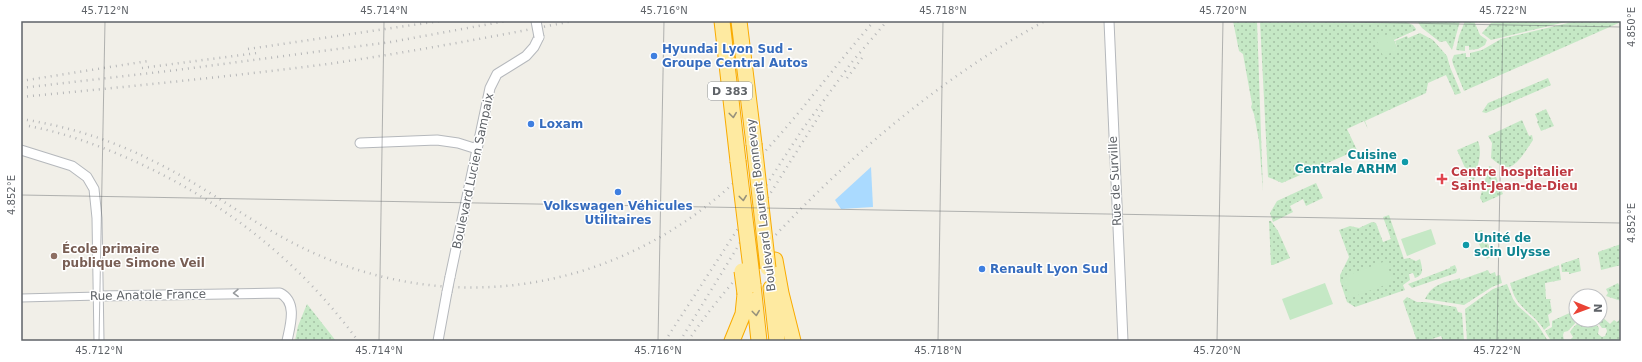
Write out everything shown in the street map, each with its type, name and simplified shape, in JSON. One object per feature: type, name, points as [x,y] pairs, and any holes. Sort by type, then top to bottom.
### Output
[{"type":"highway","name":"Boulevard Laurent Bonnevay","points":[[722,21],[747,234],[749,290],[759,341]]},
{"type":"highway","name":"Boulevard Laurent Bonnevay","points":[[739,21],[744,63],[757,140],[772,264],[777,341]]},
{"type":"highway","points":[[772,264],[793,341]]},
{"type":"highway","points":[[732,341],[743,314],[749,290]]},
{"type":"street","name":"Boulevard Lucien Sampaix","points":[[438,341],[490,88],[496,74],[526,56],[534,47],[539,37],[536,21]]},
{"type":"street","name":"Rue de Surville","points":[[1109,21],[1123,341]]},
{"type":"street","points":[[360,143],[437,140],[458,143],[477,149]]},
{"type":"street","points":[[21,150],[72,166],[83,174],[92,186],[96,204],[99,341]]},
{"type":"street","name":"Rue Anatole France","points":[[21,298],[98,296],[118,297],[129,295],[275,292],[284,295],[290,302],[291,314],[287,341]]},
{"type":"green space","points":[[1233,21],[1257,21],[1263,191],[1259,141],[1254,114],[1251,107],[1252,104],[1243,54],[1239,51]]},
{"type":"green space","points":[[1260,21],[1406,22],[1413,25],[1416,30],[1394,40],[1391,33],[1398,50],[1395,41],[1407,36],[1408,38],[1420,33],[1433,40],[1447,56],[1461,93],[1455,95],[1446,75],[1428,83],[1426,93],[1365,121],[1368,129],[1364,121],[1347,129],[1357,150],[1282,183],[1268,177]]},
{"type":"green space","points":[[1417,21],[1460,21],[1452,50],[1446,41],[1440,42],[1422,28]]},
{"type":"green space","points":[[1465,21],[1474,21],[1480,35],[1487,40],[1485,45],[1478,49],[1469,50],[1469,46],[1465,46],[1465,51],[1456,50],[1459,36]]},
{"type":"green space","points":[[1503,21],[1570,21],[1491,40],[1482,33],[1491,23]]},
{"type":"green space","points":[[1576,21],[1621,22],[1464,91],[1453,64],[1452,60],[1454,55],[1466,53],[1466,57],[1470,57],[1470,53],[1482,50],[1501,39]]},
{"type":"green space","points":[[1391,33],[1398,50],[1383,56],[1376,39]]},
{"type":"green space","points":[[1548,78],[1551,85],[1486,113],[1482,112],[1488,103]]},
{"type":"green space","points":[[1546,109],[1554,126],[1541,131],[1535,114]]},
{"type":"green space","points":[[1522,120],[1529,136],[1532,135],[1533,140],[1515,164],[1505,167],[1491,158],[1492,143],[1488,136]]},
{"type":"green space","points":[[1478,141],[1480,151],[1479,160],[1474,180],[1471,181],[1457,150]]},
{"type":"green space","points":[[1489,166],[1492,167],[1503,194],[1483,203],[1480,198]]},
{"type":"green space","points":[[1316,183],[1323,198],[1306,206],[1303,199],[1290,206],[1293,212],[1273,222],[1270,213],[1277,201]]},
{"type":"green space","points":[[1389,215],[1404,259],[1409,258],[1416,261],[1420,259],[1422,273],[1415,278],[1413,273],[1409,274],[1410,280],[1403,285],[1405,290],[1355,307],[1347,302],[1340,281],[1340,275],[1349,257],[1339,230],[1350,226],[1359,228],[1372,222],[1376,223],[1383,242],[1391,239],[1383,217]]},
{"type":"green space","points":[[1269,221],[1271,221],[1278,231],[1290,258],[1273,265],[1271,265]]},
{"type":"green space","points":[[1431,229],[1436,244],[1407,256],[1401,239]]},
{"type":"green space","points":[[1482,230],[1492,253],[1492,256],[1487,259],[1473,233]]},
{"type":"green space","points":[[1621,244],[1621,265],[1601,270],[1598,252]]},
{"type":"green space","points":[[1579,258],[1581,271],[1569,274],[1569,272],[1562,272],[1561,264]]},
{"type":"green space","points":[[1386,261],[1393,282],[1350,298],[1343,277]]},
{"type":"green space","points":[[1455,265],[1457,270],[1456,273],[1412,288],[1408,284],[1450,268]]},
{"type":"green space","points":[[1559,265],[1561,280],[1545,283],[1546,299],[1551,299],[1552,312],[1548,315],[1550,325],[1544,330],[1517,301],[1510,283]]},
{"type":"green space","points":[[1488,270],[1490,274],[1495,272],[1496,276],[1500,275],[1502,283],[1492,287],[1464,305],[1425,299],[1435,287],[1440,284],[1460,278],[1460,280]]},
{"type":"green space","points":[[1325,283],[1333,304],[1290,320],[1282,299]]},
{"type":"green space","points":[[1618,283],[1619,285],[1621,284],[1621,301],[1608,297],[1608,288]]},
{"type":"green space","points":[[1507,284],[1513,299],[1518,306],[1536,322],[1548,341],[1467,341],[1465,309],[1493,289]]},
{"type":"green space","points":[[1407,297],[1417,302],[1456,307],[1458,312],[1462,313],[1464,341],[1443,341],[1441,336],[1426,341],[1417,341],[1403,301]]},
{"type":"green space","points":[[307,304],[336,341],[295,341],[298,326]]},
{"type":"green space","points":[[1568,314],[1568,328],[1571,328],[1564,332],[1563,335],[1564,340],[1568,341],[1551,341],[1545,331],[1552,327],[1552,321]]},
{"type":"green space","points":[[1621,318],[1621,341],[1569,341],[1573,337],[1570,332],[1573,328],[1599,328],[1598,334],[1602,337],[1605,336],[1607,331],[1606,328],[1608,328],[1608,322],[1610,324],[1614,320],[1617,322]]},
{"type":"water","points":[[871,167],[873,207],[841,209],[835,200]]},
{"type":"railway","points":[[248,49],[440,21]]},
{"type":"railway","points":[[21,88],[177,70],[391,42],[506,21]]},
{"type":"railway","points":[[21,97],[213,78],[328,64],[451,44],[573,21]]},
{"type":"railway","points":[[21,119],[72,130],[105,140],[137,153],[171,170],[259,224],[295,244],[350,267],[406,282],[463,287],[519,284],[574,273],[628,254],[679,226],[726,190],[766,150],[803,108],[874,21]]},
{"type":"railway","points":[[665,341],[802,130],[852,62],[887,21]]},
{"type":"railway","points":[[688,341],[717,302],[760,252],[801,208],[865,148],[934,92],[1007,43],[1045,21]]},
{"type":"railway","points":[[142,68],[257,53]]},
{"type":"railway","points":[[847,78],[865,54]]},
{"type":"railway","points":[[21,81],[148,61]]},
{"type":"railway","points":[[680,341],[824,108]]},
{"type":"railway","points":[[29,126],[52,131],[96,145],[118,154],[187,188],[220,209],[281,255],[334,310],[358,341]]},
{"type":"place","name":"Hyundai Lyon Sud - Groupe Central Autos","points":[[654,56]]},
{"type":"place","name":"Loxam","points":[[531,124]]},
{"type":"place","name":"Cuisine Centrale ARHM","points":[[1405,162]]},
{"type":"place","name":"Centre hospitalier Saint-Jean-de-Dieu","points":[[1442,179]]},
{"type":"place","name":"Volkswagen Véhicules Utilitaires","points":[[618,192]]},
{"type":"place","name":"Unité de soin Ulysse","points":[[1466,245]]},
{"type":"place","name":"École primaire publique Simone Veil","points":[[54,256]]},
{"type":"place","name":"Renault Lyon Sud","points":[[982,269]]}]
